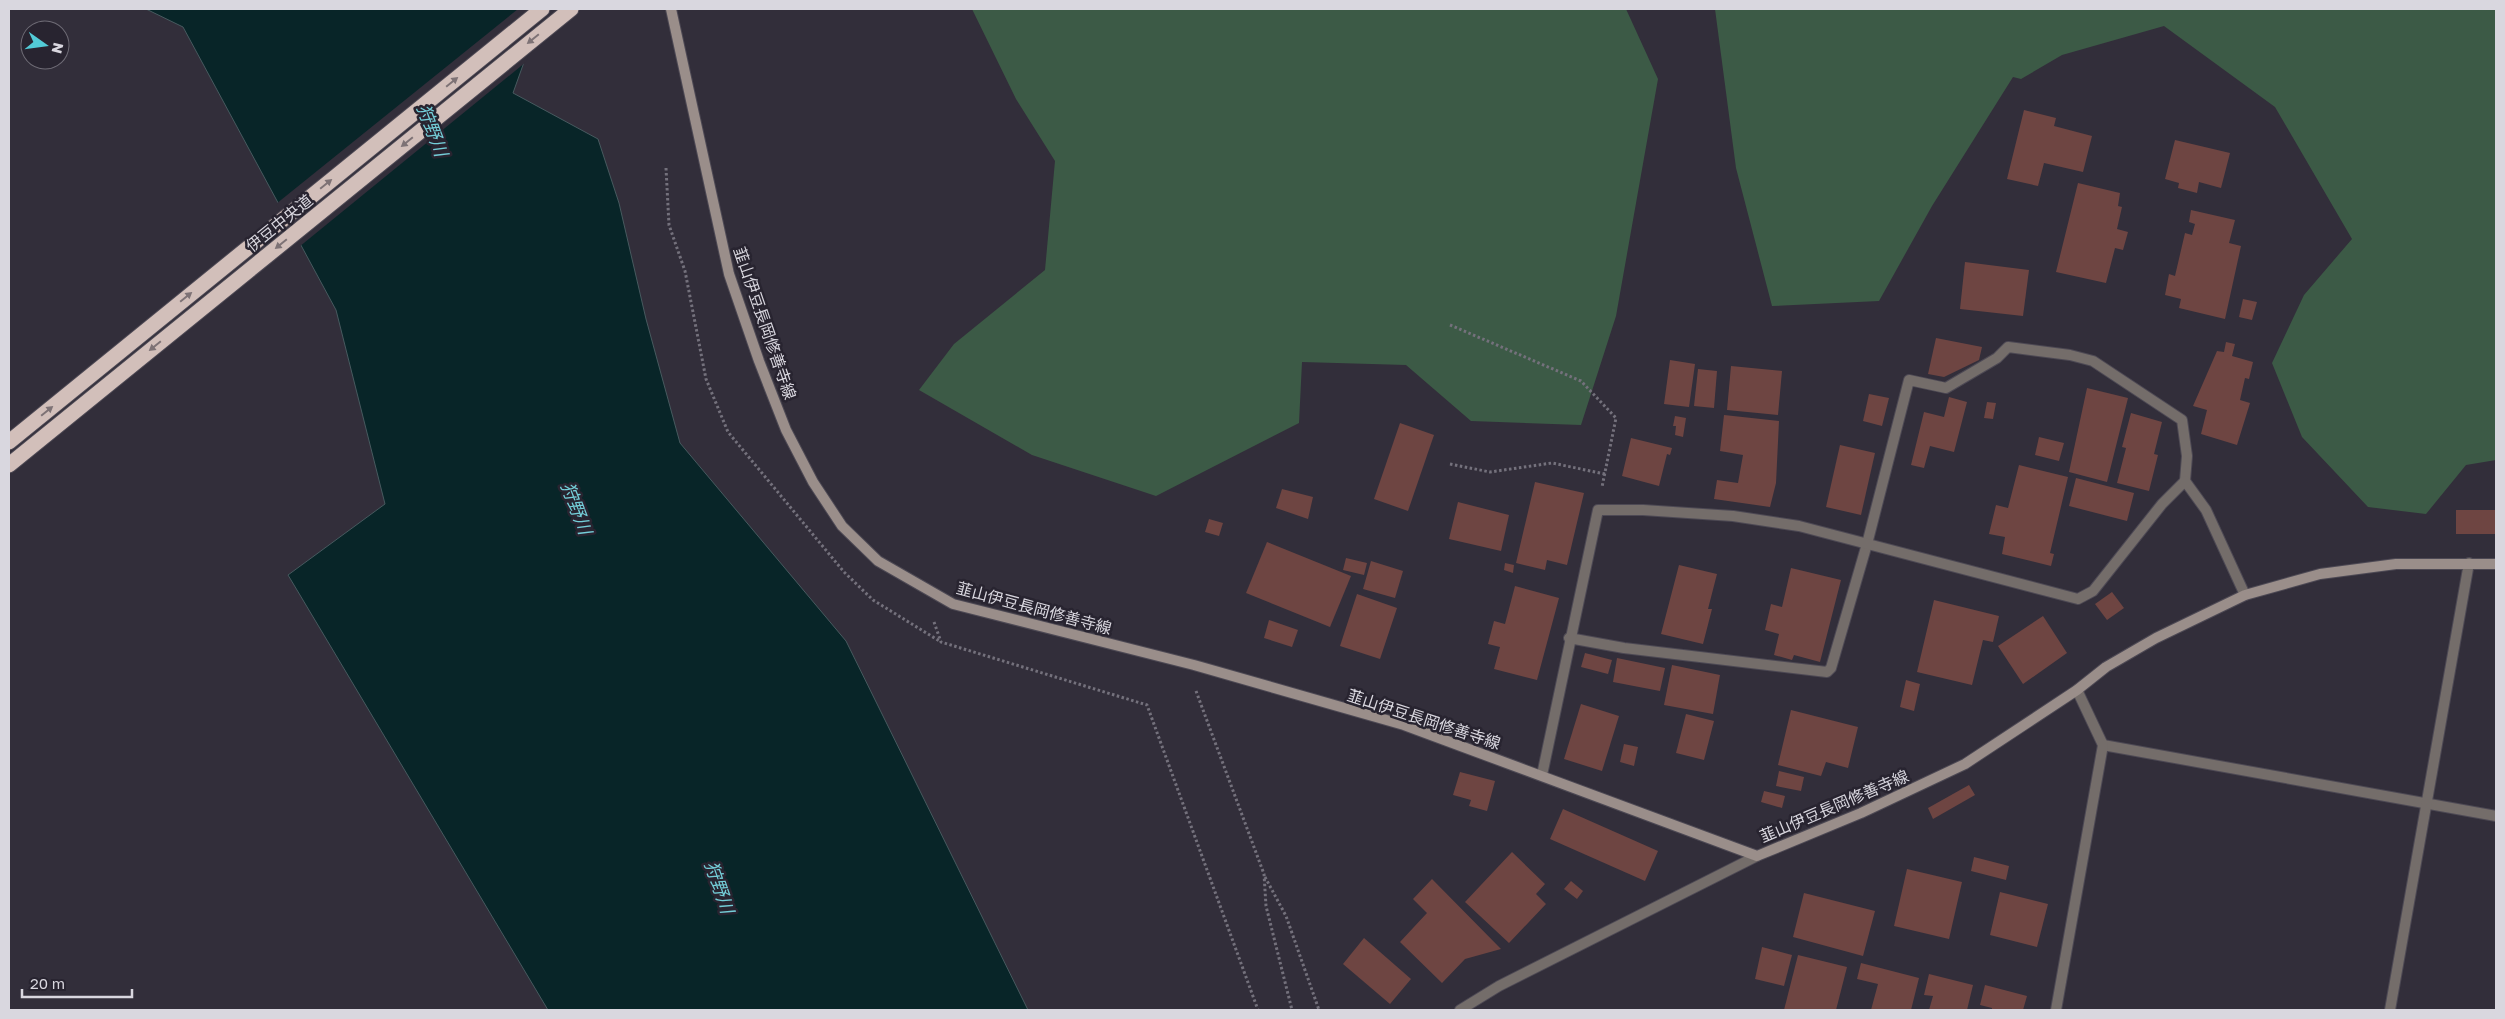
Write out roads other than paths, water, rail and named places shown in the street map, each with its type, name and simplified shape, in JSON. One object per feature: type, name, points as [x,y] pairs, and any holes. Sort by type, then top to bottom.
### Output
[{"type":"highway","name":"伊豆中央道","points":[[9,442],[542,9]]},
{"type":"highway","name":"伊豆中央道","points":[[9,465],[571,9]]},
{"type":"main road","name":"韮山伊豆長岡修善寺線","points":[[670,9],[730,274],[759,361],[786,430],[813,482],[842,526],[878,561],[953,604],[1194,665],[1404,725],[1757,856],[1861,813],[1965,764],[2077,690],[2106,666],[2156,638],[2245,595],[2320,574],[2396,564],[2496,564]]},
{"type":"street","points":[[1570,638],[1624,648],[1827,672],[1831,668],[1867,544],[1909,380],[1946,388],[1997,358],[2008,347],[2070,355],[2093,361],[2131,387],[2174,412],[2182,420],[2186,456],[2185,481],[2206,510],[2245,595]]},
{"type":"street","points":[[1542,775],[1598,510],[1643,510],[1733,516],[1799,526],[2078,599],[2093,591],[2162,504],[2185,481]]},
{"type":"street","points":[[2390,1010],[2468,563]]},
{"type":"street","points":[[2056,1010],[2103,745],[2077,690]]},
{"type":"street","points":[[2103,745],[2496,816]]},
{"type":"street","points":[[1460,1010],[1499,986],[1757,856]]},
{"type":"water","name":"狩野川","points":[[146,9],[543,9],[513,93],[598,139],[619,203],[646,319],[680,443],[846,641],[1028,1010],[548,1010],[288,575],[385,504],[336,310],[183,27]]}]
